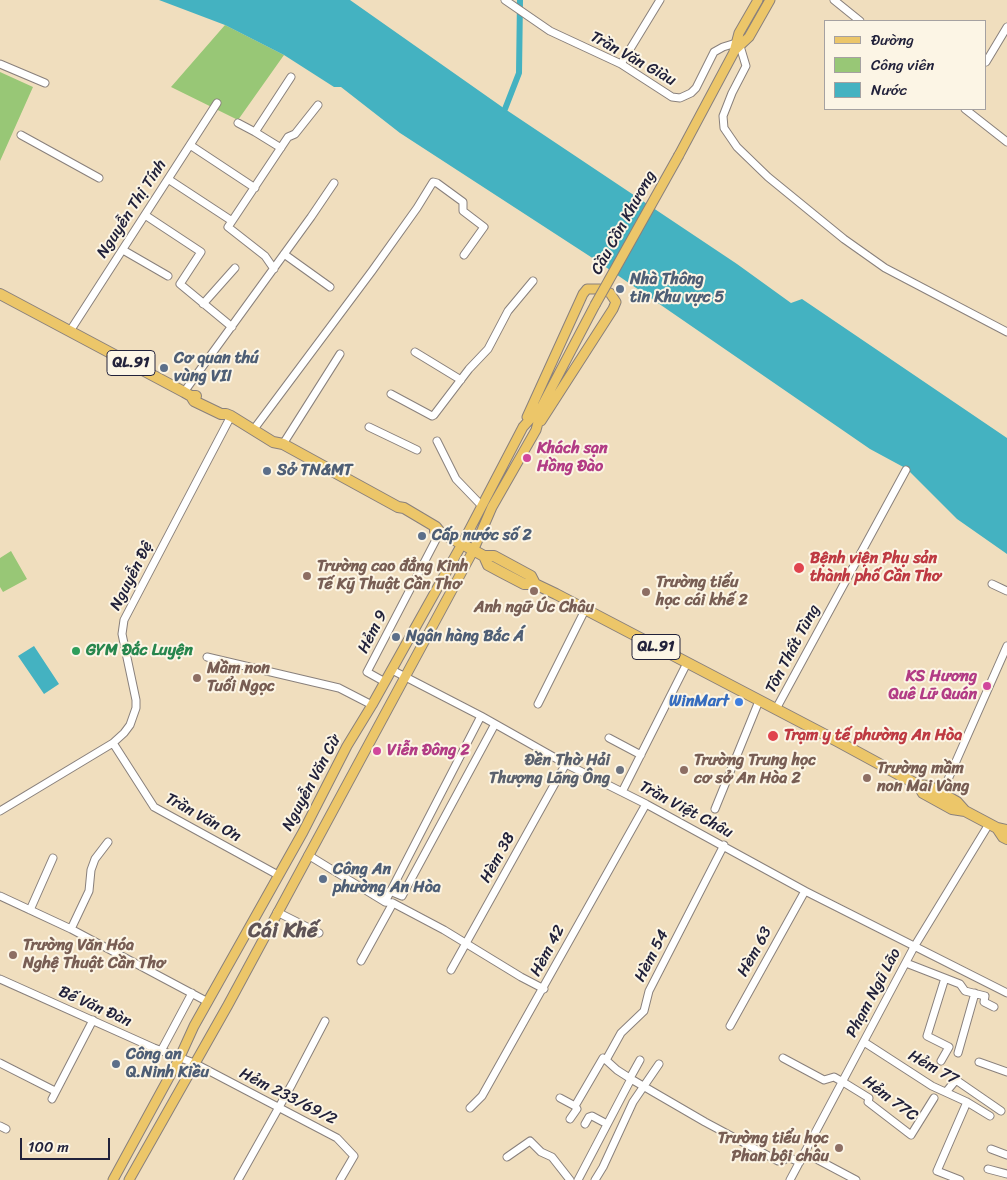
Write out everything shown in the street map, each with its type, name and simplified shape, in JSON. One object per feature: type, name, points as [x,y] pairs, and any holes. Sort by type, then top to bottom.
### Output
[{"type":"highway","name":"QL.91","points":[[0,294],[188,394],[201,404],[221,414],[229,415],[255,429],[256,432],[273,442],[279,443],[398,507],[401,512],[434,531],[440,532],[484,556],[488,564],[501,572],[524,584],[535,584],[918,785],[929,786],[957,802],[965,811]]},
{"type":"highway","name":"QL.91","points":[[918,785],[923,793],[952,809],[965,811],[997,827],[1003,837],[1007,839]]},
{"type":"main road","points":[[737,47],[738,33],[758,0]]},
{"type":"main road","points":[[737,47],[749,37],[770,0]]},
{"type":"main road","name":"Cầu Cồn Khương","points":[[595,305],[737,47]]},
{"type":"main road","points":[[523,427],[583,294],[587,289],[600,289],[610,293],[616,302],[613,309],[536,430]]},
{"type":"main road","name":"Nguyễn Văn Cừ","points":[[129,1180],[228,1005],[473,551],[492,507],[536,430],[543,404],[595,305]]},
{"type":"main road","name":"Nguyễn Văn Cừ","points":[[113,1180],[208,1002],[304,832],[348,746],[462,544],[523,427],[543,404]]},
{"type":"street","points":[[621,64],[660,0]]},
{"type":"street","points":[[834,0],[859,20]]},
{"type":"street","name":"Trần Văn Giàu","points":[[508,1],[550,31],[621,64],[672,96],[680,98],[696,88],[714,52],[718,49],[737,47]]},
{"type":"street","points":[[987,60],[1007,27]]},
{"type":"street","points":[[737,47],[746,66],[723,116],[724,128],[738,147],[768,177],[844,239],[885,268],[1007,332]]},
{"type":"street","points":[[0,64],[45,83]]},
{"type":"street","points":[[255,132],[291,77]]},
{"type":"street","name":"Nguyễn Thị Tính","points":[[70,331],[217,103]]},
{"type":"street","points":[[274,269],[265,256],[228,228],[289,135],[295,134],[318,105]]},
{"type":"street","points":[[966,110],[1007,142]]},
{"type":"street","points":[[238,123],[281,148]]},
{"type":"street","points":[[21,136],[98,178]]},
{"type":"street","points":[[190,145],[255,188]]},
{"type":"street","points":[[168,179],[232,221]]},
{"type":"street","points":[[255,429],[372,271],[417,208],[433,182],[463,202],[463,211],[484,227],[464,255]]},
{"type":"street","points":[[188,394],[232,327],[334,183]]},
{"type":"street","points":[[145,215],[201,252],[180,284],[232,327]]},
{"type":"street","points":[[123,250],[168,276]]},
{"type":"street","points":[[284,254],[330,288]]},
{"type":"street","points":[[204,304],[236,268]]},
{"type":"street","points":[[392,394],[432,416],[437,413],[472,365],[488,350],[508,311],[533,281]]},
{"type":"street","points":[[415,352],[461,380]]},
{"type":"street","points":[[279,443],[340,354]]},
{"type":"street","name":"Nguyễn Đệ","points":[[0,811],[113,743],[130,725],[136,708],[136,700],[122,634],[124,620],[229,415]]},
{"type":"street","points":[[369,427],[416,450]]},
{"type":"street","points":[[437,442],[456,478],[481,505]]},
{"type":"street","name":"Tôn Thất Tùng","points":[[776,709],[906,470]]},
{"type":"street","name":"Hẻm 9","points":[[385,682],[367,672],[440,532]]},
{"type":"street","points":[[992,584],[1007,591]]},
{"type":"street","points":[[538,704],[586,610]]},
{"type":"street","points":[[942,793],[1007,646]]},
{"type":"street","points":[[207,657],[339,688],[372,705]]},
{"type":"street","points":[[622,792],[687,663]]},
{"type":"street","name":"Trần Việt Châu","points":[[392,670],[646,804],[805,891],[1007,993]]},
{"type":"street","points":[[715,809],[759,701]]},
{"type":"street","points":[[361,961],[389,903],[390,891],[481,716]]},
{"type":"street","points":[[390,891],[402,896],[495,724]]},
{"type":"street","points":[[609,738],[641,755]]},
{"type":"street","name":"Trần Văn Ơn","points":[[113,743],[154,807],[278,875]]},
{"type":"street","name":"Hèm 38","points":[[451,970],[567,762]]},
{"type":"street","name":"Hèm 42","points":[[470,1108],[482,1096],[544,989],[646,804]]},
{"type":"street","name":"Phạm Ngũ Lão","points":[[790,1180],[914,947],[997,827]]},
{"type":"street","points":[[71,929],[89,891],[91,870],[95,859],[108,842]]},
{"type":"street","name":"Hèm 54","points":[[570,1119],[577,1109],[575,1106],[603,1058],[606,1060],[621,1033],[644,1011],[649,991],[724,846]]},
{"type":"street","points":[[308,855],[521,978],[544,989]]},
{"type":"street","points":[[30,910],[53,858]]},
{"type":"street","name":"Hèm 63","points":[[730,1026],[805,891]]},
{"type":"street","points":[[0,896],[71,929],[208,1002]]},
{"type":"street","points":[[277,912],[319,933]]},
{"type":"street","points":[[906,962],[960,984],[965,991],[985,996],[984,1002],[994,1007]]},
{"type":"street","points":[[941,1061],[949,1047],[927,1036],[945,978]]},
{"type":"street","name":"Bế Văn Đàn","points":[[0,979],[179,1059]]},
{"type":"street","points":[[161,1051],[192,993]]},
{"type":"street","points":[[958,1053],[975,993]]},
{"type":"street","points":[[52,1099],[93,1020]]},
{"type":"street","points":[[238,1180],[326,1021]]},
{"type":"street","name":"Hẻm 77","points":[[864,1042],[916,1076],[990,1116]]},
{"type":"street","points":[[784,1058],[824,1080],[834,1077],[842,1082]]},
{"type":"street","name":"Hẻm 233/69/2","points":[[179,1059],[194,1063],[337,1138],[354,1156],[340,1180]]},
{"type":"street","points":[[606,1060],[631,1079],[705,1122],[778,1161],[788,1157],[800,1162]]},
{"type":"street","points":[[578,1180],[640,1060]]},
{"type":"street","points":[[979,1062],[1007,1072]]},
{"type":"street","points":[[0,1063],[55,1091]]},
{"type":"street","points":[[595,1180],[634,1102],[659,1064]]},
{"type":"street","points":[[946,1092],[956,1080],[1001,1111]]},
{"type":"street","name":"Hẻm 77C","points":[[842,1082],[869,1098],[868,1102],[911,1135],[934,1098]]},
{"type":"street","points":[[560,1098],[575,1106]]},
{"type":"street","points":[[960,1180],[937,1171],[967,1102]]},
{"type":"street","points":[[585,1124],[591,1116],[607,1124]]},
{"type":"street","points":[[507,1157],[530,1141],[541,1152],[552,1157],[570,1180]]},
{"type":"street","points":[[991,1149],[1007,1155]]},
{"type":"street","points":[[805,1153],[852,1179]]},
{"type":"street","points":[[988,1169],[1007,1174]]},
{"type":"green space","points":[[225,25],[284,55],[238,120],[171,87]]},
{"type":"green space","points":[[0,72],[33,87],[0,161]]},
{"type":"green space","points":[[11,551],[27,579],[3,592],[0,587],[0,558]]},
{"type":"water","points":[[159,0],[350,0],[505,109],[737,264],[791,303],[802,299],[1007,438],[1007,554],[957,519],[907,469],[870,449],[594,259],[400,133],[341,87],[334,87],[284,55],[225,25]]},
{"type":"water","points":[[34,646],[59,684],[44,694],[18,656]]},
{"type":"waterway","points":[[505,109],[519,73],[520,0]]},
{"type":"place","name":"Nhà Thông tin Khu vực 5","points":[[620,289]]},
{"type":"place","name":"Cơ quan thú vùng VII","points":[[164,368]]},
{"type":"place","name":"Khách sạn Hồng Đào","points":[[527,458]]},
{"type":"place","name":"Sở TN&MT","points":[[267,471]]},
{"type":"place","name":"Cấp nước số 2","points":[[422,536]]},
{"type":"place","name":"Bệnh viện Phụ sản thành phố Cần Thơ","points":[[799,568]]},
{"type":"place","name":"Trường cao đẳng Kinh Tế Kỹ Thuật Cần Thơ","points":[[307,576]]},
{"type":"place","name":"Anh ngữ Úc Châu","points":[[534,591]]},
{"type":"place","name":"Trường tiểu học cái khế 2","points":[[646,592]]},
{"type":"place","name":"Ngân hàng Bắc Á","points":[[396,637]]},
{"type":"place","name":"GYM Đắc Luyện","points":[[76,651]]},
{"type":"place","name":"Mầm non Tuổi Ngọc","points":[[197,678]]},
{"type":"place","name":"KS Hương Quê Lữ Quán","points":[[987,686]]},
{"type":"place","name":"WinMart","points":[[739,702]]},
{"type":"place","name":"Trạm y tế phường An Hòa","points":[[773,736]]},
{"type":"place","name":"Viễn Đông 2","points":[[377,751]]},
{"type":"place","name":"Đền Thờ Hải Thượng Lãng Ông","points":[[620,770]]},
{"type":"place","name":"Trường Trung học cơ sở An Hòa 2","points":[[684,770]]},
{"type":"place","name":"Trường mầm non Mai Vàng","points":[[867,778]]},
{"type":"place","name":"Công An phường An Hòa","points":[[323,879]]},
{"type":"place","name":"Trường Văn Hóa Nghệ Thuật Cần Thơ","points":[[13,955]]},
{"type":"place","name":"Công an Q.Ninh Kiều","points":[[116,1064]]},
{"type":"place","name":"Trường tiểu học Phan bội châu","points":[[839,1148]]},
{"type":"district","name":"Cái Khế","points":[[283,932]]}]
